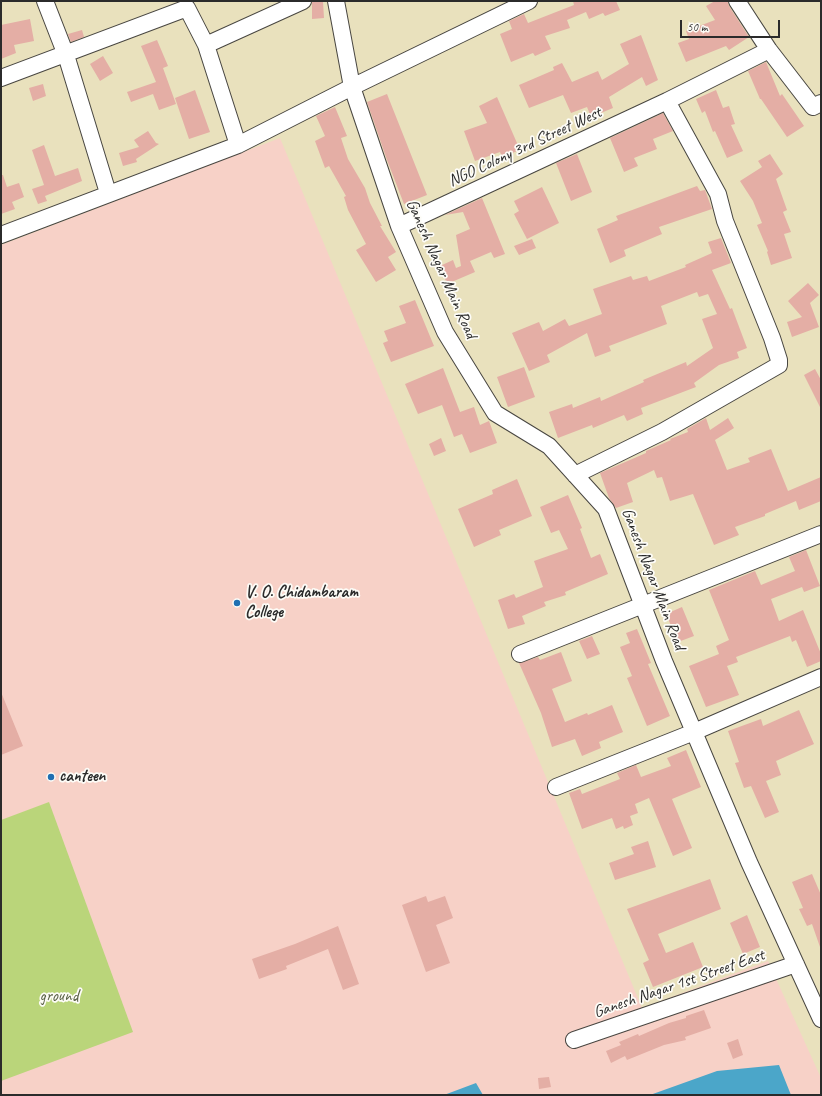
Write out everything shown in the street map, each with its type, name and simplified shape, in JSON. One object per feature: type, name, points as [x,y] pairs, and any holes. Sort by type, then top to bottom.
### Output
[{"type":"street","points":[[45,1],[66,55],[108,193]]},
{"type":"street","points":[[206,45],[303,1]]},
{"type":"street","name":"Ganesh Nagar Main Road","points":[[336,1],[352,88],[399,226],[445,332],[495,413],[549,446],[606,509],[642,604],[694,732],[749,862],[821,1019]]},
{"type":"street","points":[[1,235],[108,193],[238,145],[529,1]]},
{"type":"street","points":[[737,1],[769,50],[813,107],[821,103]]},
{"type":"street","points":[[1,78],[66,55],[185,5],[206,45],[238,145]]},
{"type":"street","name":"NGO Colony 3rd Street West","points":[[399,226],[667,101],[769,50]]},
{"type":"street","points":[[575,475],[662,432],[778,364],[779,360],[772,338],[725,222],[718,194],[667,101]]},
{"type":"street","points":[[520,654],[642,604],[821,534]]},
{"type":"street","points":[[556,787],[694,732],[821,677]]},
{"type":"street","name":"Ganesh Nagar 1st Street East","points":[[574,1040],[796,964]]},
{"type":"shaded area","name":"V. O. Chidambaram College","points":[[280,138],[642,1008],[768,961],[821,1078],[821,1095],[1,1095],[1,245]]},
{"type":"green space","name":"ground","points":[[49,802],[133,1032],[1,1081],[1,820]]},
{"type":"water","points":[[779,1065],[791,1095],[650,1095],[717,1071]]},
{"type":"water","points":[[476,1083],[483,1095],[444,1095]]},
{"type":"building","points":[[573,1],[616,1],[620,10],[605,16],[603,13],[589,19],[586,12],[567,20],[570,28],[545,36],[551,49],[535,56],[533,53],[511,62],[500,34],[512,29],[509,21],[524,14],[528,23],[574,5]]},
{"type":"building","points":[[715,1],[728,1],[729,6],[749,37],[729,50],[726,46],[686,62],[678,43],[689,39],[686,31],[715,20],[706,6]]},
{"type":"building","points":[[312,2],[323,2],[324,18],[312,19]]},
{"type":"building","points":[[30,19],[34,41],[14,45],[16,53],[1,59],[1,25]]},
{"type":"building","points":[[82,30],[84,37],[71,42],[68,34]]},
{"type":"building","points":[[641,35],[658,80],[646,86],[642,77],[609,97],[613,108],[591,117],[587,107],[571,113],[563,95],[529,108],[519,85],[554,70],[553,67],[562,63],[572,82],[598,71],[602,80],[629,64],[620,44]]},
{"type":"building","points":[[157,40],[168,66],[163,68],[176,104],[159,110],[153,94],[131,102],[127,92],[156,82],[141,46]]},
{"type":"building","points":[[103,56],[113,73],[100,81],[90,64]]},
{"type":"building","points":[[766,62],[780,96],[782,94],[804,126],[787,137],[760,99],[748,71]]},
{"type":"building","points":[[43,84],[46,96],[33,101],[29,88]]},
{"type":"building","points":[[195,90],[210,132],[189,139],[175,98]]},
{"type":"building","points":[[716,90],[723,108],[729,106],[735,124],[731,125],[743,151],[727,158],[715,131],[713,132],[705,111],[702,113],[696,99]]},
{"type":"building","points":[[387,94],[427,195],[404,204],[367,102]]},
{"type":"building","points":[[497,97],[520,150],[502,157],[500,152],[475,161],[464,131],[487,123],[479,106]]},
{"type":"building","points":[[335,107],[347,136],[341,138],[348,159],[365,188],[370,203],[382,226],[380,226],[396,252],[388,257],[396,270],[376,282],[356,250],[366,244],[348,210],[344,197],[346,196],[329,166],[325,168],[315,141],[325,136],[316,116]]},
{"type":"building","points":[[663,113],[673,131],[653,139],[657,149],[634,158],[638,166],[624,172],[610,138]]},
{"type":"building","points":[[148,131],[156,143],[159,144],[136,159],[137,162],[123,166],[119,153],[139,147],[134,140]]},
{"type":"building","points":[[44,145],[55,176],[78,168],[82,181],[45,196],[47,201],[38,204],[32,189],[44,185],[32,150]]},
{"type":"building","points":[[577,154],[592,192],[571,201],[556,163]]},
{"type":"building","points":[[770,154],[783,174],[776,179],[787,210],[783,212],[791,232],[784,234],[792,258],[771,265],[768,251],[757,225],[762,223],[753,201],[740,181],[762,167],[758,161]]},
{"type":"building","points":[[1,175],[3,175],[7,187],[19,183],[24,197],[12,202],[15,209],[1,214]]},
{"type":"building","points":[[697,186],[700,191],[705,190],[712,209],[659,227],[662,234],[624,250],[626,256],[610,263],[597,229],[618,220],[616,216]]},
{"type":"building","points":[[542,187],[559,223],[527,239],[514,214],[519,211],[514,201]]},
{"type":"building","points":[[482,198],[505,254],[494,258],[491,252],[470,261],[475,272],[447,284],[440,266],[453,260],[456,268],[461,266],[456,235],[470,229],[463,212],[445,215]]},
{"type":"building","points":[[721,238],[731,263],[712,270],[730,309],[732,308],[747,348],[737,352],[739,358],[719,365],[694,383],[696,387],[641,408],[643,414],[627,421],[624,415],[593,428],[592,425],[558,438],[549,412],[572,404],[573,408],[600,397],[601,401],[644,382],[643,380],[686,362],[687,366],[713,348],[702,319],[717,314],[708,294],[699,297],[697,292],[661,306],[667,324],[609,346],[611,351],[595,357],[587,333],[547,355],[550,362],[529,371],[512,333],[539,322],[543,331],[565,319],[569,326],[602,314],[593,289],[631,276],[633,280],[647,276],[649,281],[686,267],[685,265],[712,253],[708,242]]},
{"type":"building","points":[[532,239],[536,248],[519,255],[514,246]]},
{"type":"building","points":[[808,283],[819,295],[810,303],[819,327],[792,337],[787,322],[802,317],[788,301]]},
{"type":"building","points":[[415,300],[434,346],[391,362],[383,343],[388,341],[384,331],[406,323],[399,306]]},
{"type":"building","points":[[524,367],[535,397],[508,407],[497,377]]},
{"type":"building","points":[[443,368],[460,412],[474,407],[480,425],[489,421],[497,443],[470,453],[462,434],[454,437],[442,405],[418,414],[405,384]]},
{"type":"building","points":[[815,369],[821,380],[821,409],[804,375]]},
{"type":"building","points":[[706,418],[710,430],[728,418],[734,428],[715,440],[727,470],[750,462],[748,458],[771,449],[788,491],[821,477],[821,501],[799,510],[796,501],[765,514],[765,516],[735,527],[739,535],[714,545],[693,494],[670,501],[662,477],[657,478],[654,470],[627,483],[633,502],[616,508],[609,498],[600,473],[646,453],[646,451],[671,440],[670,439],[688,432],[687,429]]},
{"type":"building","points":[[441,438],[446,451],[434,456],[429,444]]},
{"type":"building","points":[[517,479],[532,516],[499,530],[501,535],[474,547],[458,509],[493,494],[492,490]]},
{"type":"building","points":[[568,495],[582,528],[580,529],[591,558],[600,554],[608,574],[565,592],[566,595],[544,602],[546,606],[522,616],[525,624],[508,629],[498,600],[514,594],[516,598],[543,587],[534,561],[568,549],[559,530],[551,533],[540,507]]},
{"type":"building","points":[[806,550],[820,586],[804,592],[802,587],[771,599],[779,621],[803,610],[821,654],[821,661],[807,667],[796,640],[792,642],[790,636],[736,657],[738,662],[727,666],[739,695],[706,707],[689,666],[719,654],[716,646],[729,640],[709,590],[755,571],[761,585],[795,571],[789,557]]},
{"type":"building","points":[[682,607],[694,636],[678,642],[666,614]]},
{"type":"building","points":[[637,629],[651,663],[648,664],[670,716],[647,726],[627,678],[632,676],[620,647],[630,643],[626,633]]},
{"type":"building","points":[[592,636],[600,654],[587,659],[579,641]]},
{"type":"building","points":[[561,652],[572,681],[552,689],[565,722],[587,713],[588,715],[612,705],[623,732],[599,742],[601,748],[582,756],[575,739],[552,747],[541,713],[519,663],[538,657],[540,660]]},
{"type":"building","points":[[1,692],[23,746],[1,755]]},
{"type":"building","points":[[799,710],[814,744],[776,761],[781,775],[766,781],[779,812],[765,818],[751,786],[744,788],[735,763],[739,762],[728,731],[761,719],[763,726]]},
{"type":"building","points":[[686,750],[701,787],[672,799],[692,848],[673,856],[649,798],[635,804],[638,813],[630,816],[633,825],[624,829],[623,826],[616,829],[612,818],[582,829],[569,793],[580,789],[582,794],[620,779],[617,773],[636,765],[641,777],[671,766],[667,758]]},
{"type":"building","points":[[648,841],[656,867],[615,880],[609,863],[634,854],[631,847]]},
{"type":"building","points":[[812,874],[821,895],[821,947],[812,924],[807,926],[799,909],[803,908],[792,882]]},
{"type":"building","points":[[710,879],[721,909],[658,934],[666,953],[693,942],[703,967],[653,987],[643,963],[649,960],[627,909]]},
{"type":"building","points":[[426,896],[428,902],[445,896],[453,918],[436,925],[450,963],[426,972],[402,905]]},
{"type":"building","points":[[747,915],[760,947],[743,954],[730,923]]},
{"type":"building","points":[[338,926],[359,984],[343,990],[328,949],[286,966],[287,969],[259,979],[252,959],[295,944]]},
{"type":"building","points":[[704,1010],[711,1028],[685,1037],[686,1040],[664,1045],[627,1060],[625,1056],[611,1063],[606,1051],[621,1045],[619,1042],[638,1034],[639,1036]]},
{"type":"building","points":[[738,1039],[743,1055],[733,1059],[727,1043]]},
{"type":"building","points":[[549,1077],[551,1087],[539,1089],[538,1078]]},
{"type":"place","name":"V. O. Chidambaram College","points":[[237,603]]},
{"type":"place","name":"canteen","points":[[51,777]]}]
